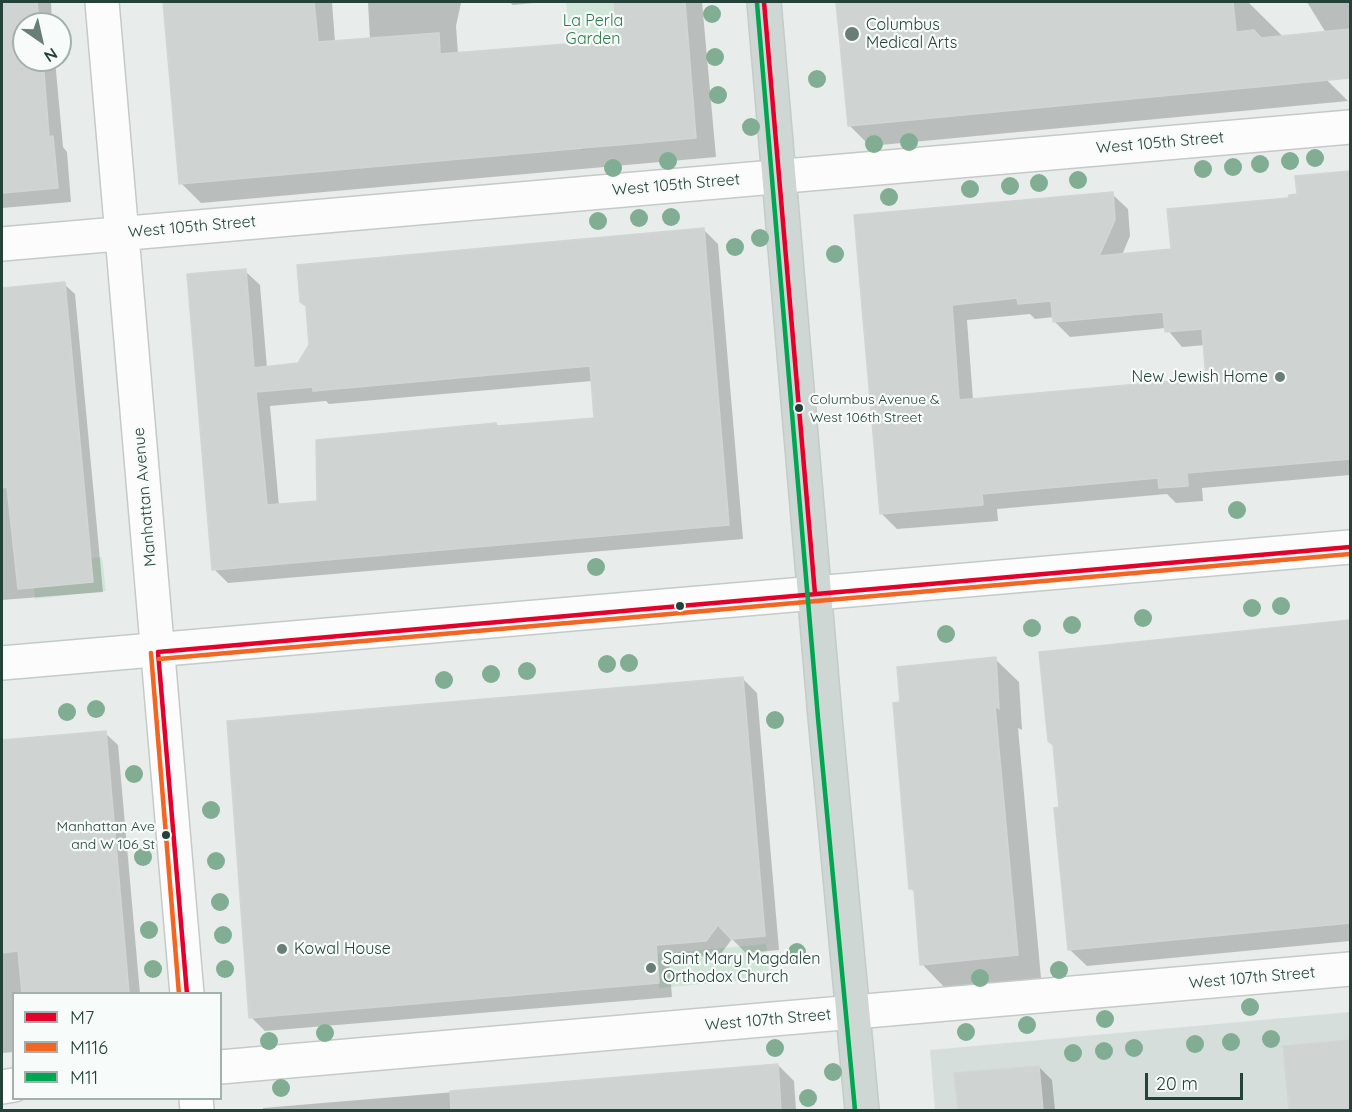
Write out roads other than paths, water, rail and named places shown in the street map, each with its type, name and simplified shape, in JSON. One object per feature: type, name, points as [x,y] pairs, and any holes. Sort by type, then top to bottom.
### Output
[{"type":"main road","points":[[764,2],[862,1110]]},
{"type":"street","name":"Manhattan Avenue","points":[[102,2],[187,992]]},
{"type":"street","name":"West 105th Street","points":[[2,244],[1350,127]]},
{"type":"street","points":[[2,663],[158,652],[1350,547]]},
{"type":"street","name":"West 107th Street","points":[[222,1067],[1350,969]]},
{"type":"place","name":"Columbus Medical Arts","points":[[852,34]]},
{"type":"place","name":"New Jewish Home","points":[[1280,377]]},
{"type":"place","name":"Columbus Avenue & West 106th Street","points":[[799,408]]},
{"type":"place","name":"Manhattan Ave and W 106 St","points":[[166,835]]},
{"type":"place","name":"Kowal House","points":[[282,949]]},
{"type":"place","name":"Saint Mary Magdalen Orthodox Church","points":[[651,968]]},
{"type":"park label","name":"La Perla Garden","points":[[593,30]]}]
